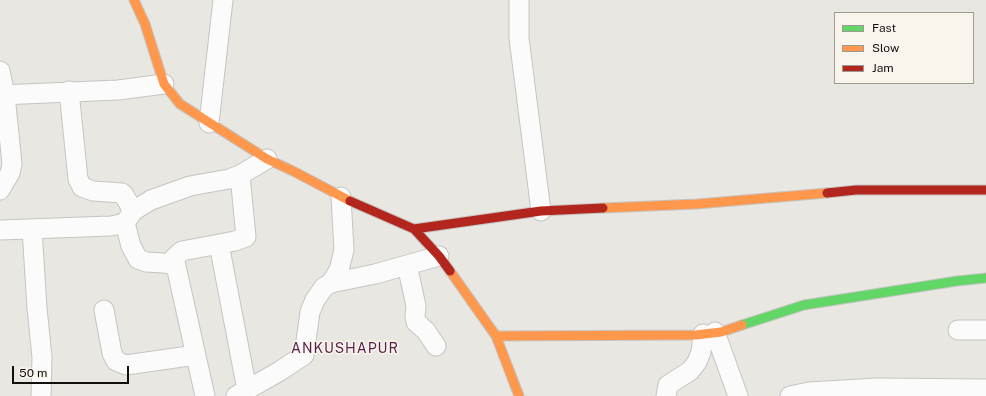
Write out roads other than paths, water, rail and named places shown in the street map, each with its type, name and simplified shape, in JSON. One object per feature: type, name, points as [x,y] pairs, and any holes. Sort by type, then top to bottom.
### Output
[{"type":"street","points":[[134,0],[145,24],[164,84],[180,104],[267,159],[341,196],[414,229],[439,256],[496,336],[519,396]]},
{"type":"street","points":[[209,123],[223,0]]},
{"type":"street","points":[[519,0],[519,38],[541,211]]},
{"type":"street","points":[[0,70],[12,164],[10,173],[0,190]]},
{"type":"street","points":[[3,95],[118,90],[164,84]]},
{"type":"street","points":[[69,92],[78,179],[82,188],[92,191],[122,193],[129,217],[131,246],[138,259],[146,262],[174,264]]},
{"type":"street","points":[[0,230],[111,226],[129,217],[150,200],[190,186],[229,180],[240,176],[267,159]]},
{"type":"street","points":[[205,396],[183,295],[176,266],[174,264],[174,258],[182,251],[239,240],[246,237],[240,176]]},
{"type":"street","points":[[414,229],[541,211],[697,204],[856,190],[937,188],[986,190]]},
{"type":"street","points":[[331,283],[339,270],[344,250],[341,196]]},
{"type":"street","points":[[32,229],[42,357],[41,396]]},
{"type":"street","points":[[219,244],[242,393],[304,355],[310,312],[315,300],[324,287],[331,283],[376,274],[439,256]]},
{"type":"street","points":[[407,265],[416,306],[416,322],[426,331],[436,346]]},
{"type":"street","points":[[496,336],[721,332],[804,305],[957,281],[986,278]]},
{"type":"street","points":[[104,310],[112,353],[116,361],[126,365],[196,355]]},
{"type":"street","points":[[958,330],[986,330]]},
{"type":"street","points":[[666,396],[668,384],[690,371],[697,362],[709,333]]},
{"type":"street","points":[[709,333],[738,396]]},
{"type":"street","points":[[790,396],[809,392],[870,388],[986,389]]},
{"type":"district","name":"ANKUSHAPUR","points":[[345,349]]}]
